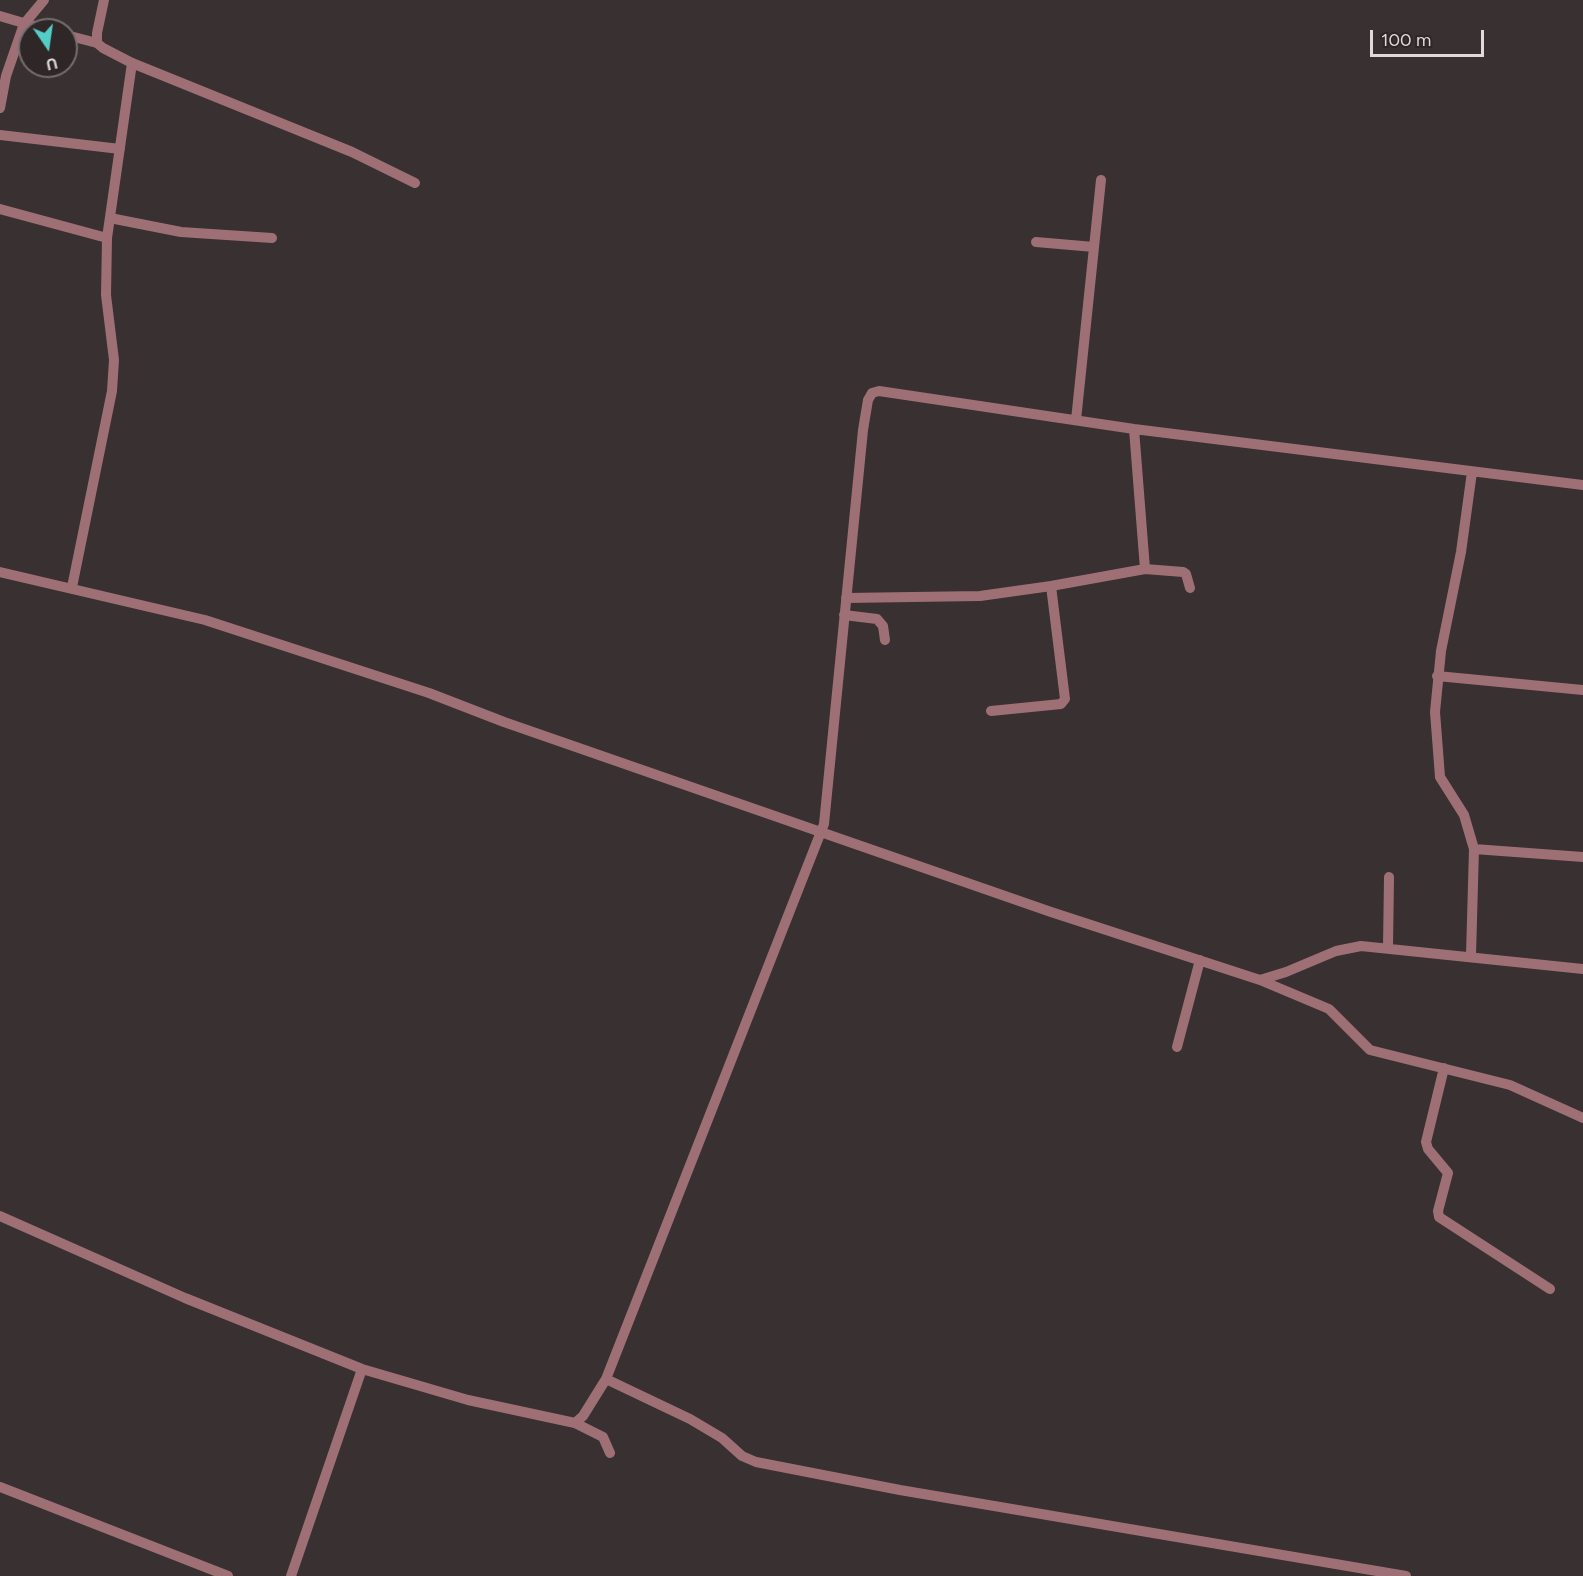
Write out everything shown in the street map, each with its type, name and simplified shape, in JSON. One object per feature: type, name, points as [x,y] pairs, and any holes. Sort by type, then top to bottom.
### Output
[{"type":"street","points":[[29,18],[44,0]]},
{"type":"street","points":[[97,43],[104,0]]},
{"type":"street","points":[[0,16],[18,22]]},
{"type":"street","points":[[78,38],[97,43],[132,63],[352,152],[414,183]]},
{"type":"street","points":[[0,108],[6,76],[18,41]]},
{"type":"street","points":[[72,587],[112,391],[114,360],[106,295],[107,238],[132,63]]},
{"type":"street","points":[[0,135],[120,149]]},
{"type":"street","points":[[1076,420],[1101,180]]},
{"type":"street","points":[[0,209],[107,238]]},
{"type":"street","points":[[110,218],[181,232],[272,238]]},
{"type":"street","points":[[1036,242],[1094,247]]},
{"type":"street","points":[[575,1423],[583,1416],[606,1379],[822,832],[863,430],[868,400],[872,393],[879,392],[1134,429],[1583,486]]},
{"type":"street","points":[[1134,429],[1145,569]]},
{"type":"street","points":[[1471,955],[1474,849],[1464,815],[1440,777],[1436,712],[1437,676],[1461,552],[1472,472]]},
{"type":"street","points":[[846,598],[980,596],[1145,569],[1182,572],[1186,574],[1190,588]]},
{"type":"street","points":[[0,572],[72,587],[205,620],[377,676],[1051,912],[1260,980],[1329,1009],[1370,1050],[1510,1085],[1583,1118]]},
{"type":"street","points":[[990,711],[1061,704],[1065,699],[1051,586]]},
{"type":"street","points":[[844,615],[877,618],[883,626],[885,640]]},
{"type":"street","points":[[1437,676],[1583,690]]},
{"type":"street","points":[[1474,849],[1583,857]]},
{"type":"street","points":[[1388,947],[1389,877]]},
{"type":"street","points":[[1260,980],[1273,978],[1350,947],[1388,947],[1583,969]]},
{"type":"street","points":[[1177,1047],[1200,960]]},
{"type":"street","points":[[1444,1068],[1426,1142],[1428,1149],[1448,1173],[1438,1211],[1439,1217],[1550,1289]]},
{"type":"street","points":[[0,1216],[184,1298],[362,1369],[468,1400],[575,1423],[603,1437],[610,1453]]},
{"type":"street","points":[[291,1576],[362,1369]]},
{"type":"street","points":[[606,1379],[690,1419],[722,1438],[741,1456],[756,1461],[900,1490],[1406,1576]]},
{"type":"street","points":[[0,1487],[228,1576]]}]
